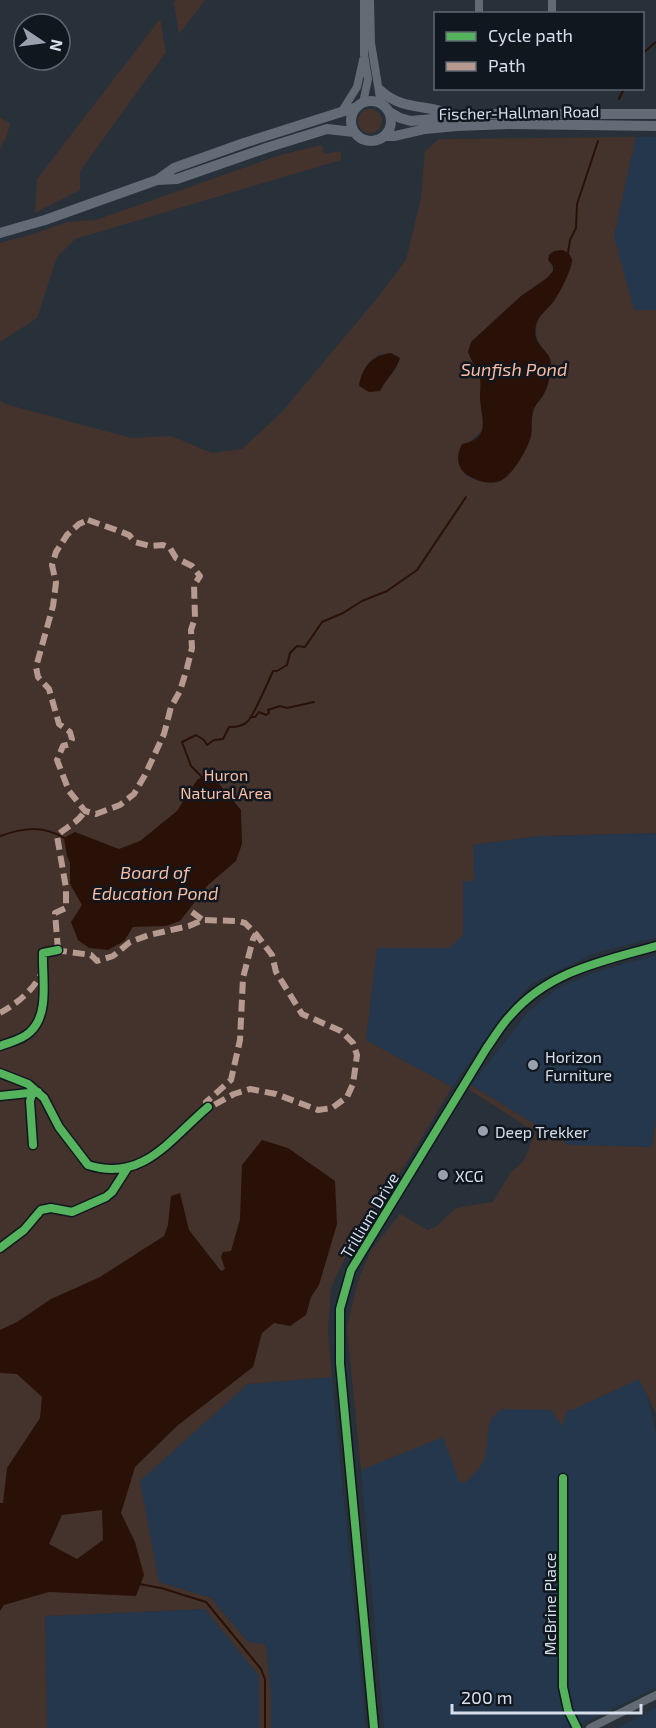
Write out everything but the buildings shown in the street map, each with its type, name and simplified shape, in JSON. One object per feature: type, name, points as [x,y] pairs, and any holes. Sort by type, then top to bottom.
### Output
[{"type":"main road","points":[[380,90],[408,106],[443,110],[455,116]]},
{"type":"main road","points":[[0,233],[45,220],[157,180],[174,168],[360,105],[375,102],[385,108],[390,125],[384,136],[368,141],[354,132],[351,119],[360,105]]},
{"type":"main road","name":"Fischer-Hallman Road","points":[[385,108],[411,121],[455,116],[656,114]]},
{"type":"main road","name":"Fischer-Hallman Road","points":[[384,136],[395,136],[425,129],[509,124],[656,126]]},
{"type":"main road","points":[[157,180],[177,179],[327,129],[354,132]]},
{"type":"street","points":[[360,105],[368,79],[364,54],[364,0]]},
{"type":"street","points":[[370,0],[371,43],[385,108]]},
{"type":"street","points":[[342,111],[357,87],[364,54]]},
{"type":"street","name":"Trillium Drive","points":[[374,1728],[340,1363],[340,1309],[351,1270],[486,1049],[510,1015],[528,998],[553,980],[573,970],[656,946]]},
{"type":"street","name":"McBrine Place","points":[[562,1478],[563,1687],[568,1710],[577,1728]]},
{"type":"street","points":[[590,1728],[656,1695]]},
{"type":"shaded area","points":[[636,137],[656,137],[656,341],[626,339],[614,236]]},
{"type":"shaded area","points":[[656,833],[656,938],[597,952],[531,984],[501,1017],[452,1087],[366,1040],[377,948],[448,948],[463,881],[474,881],[473,845],[539,836]]},
{"type":"shaded area","points":[[656,955],[656,1118],[652,1147],[569,1145],[471,1085],[529,1011],[558,988],[593,973]]},
{"type":"shaded area","points":[[332,1377],[366,1728],[271,1728],[271,1697],[266,1645],[248,1642],[211,1598],[159,1582],[139,1481],[248,1384]]},
{"type":"shaded area","points":[[643,1378],[656,1434],[656,1687],[569,1728],[384,1728],[361,1470],[445,1434],[464,1482],[491,1409]]},
{"type":"shaded area","points":[[205,1609],[259,1676],[259,1728],[47,1728],[45,1616]]},
{"type":"shaded area","points":[[656,1707],[656,1728],[617,1728],[620,1727]]},
{"type":"green space","points":[[176,0],[205,0],[179,34],[174,3]]},
{"type":"green space","points":[[160,19],[166,52],[80,171],[80,190],[35,213],[37,179]]},
{"type":"green space","points":[[370,109],[375,110],[381,116],[381,126],[375,132],[370,133],[365,132],[359,126],[358,121],[359,116],[365,110]]},
{"type":"green space","points":[[0,117],[10,123],[0,149]]},
{"type":"green space","name":"Huron Natural Area","points":[[636,137],[614,236],[634,310],[656,310],[656,833],[539,836],[473,845],[474,881],[463,881],[463,935],[449,948],[377,948],[366,1040],[452,1087],[412,1154],[349,1249],[331,1288],[328,1332],[332,1377],[248,1384],[140,1481],[159,1582],[211,1598],[248,1642],[266,1645],[271,1697],[271,1728],[259,1728],[259,1676],[205,1609],[45,1616],[47,1728],[0,1728],[0,400],[5,404],[131,438],[171,436],[212,453],[242,449],[281,413],[406,260],[421,198],[425,151],[439,139]],"holes":[[[562,250],[555,298],[543,312],[537,324],[539,342],[550,358],[541,399],[534,407],[531,427],[478,481],[464,474],[469,442],[482,431],[484,422],[480,399],[481,381],[471,342],[521,296],[547,278],[553,271],[549,255],[554,251]],[[380,354],[400,358],[395,371],[384,382],[367,364]]]},
{"type":"green space","points":[[322,145],[324,154],[341,151],[341,160],[75,239],[57,257],[37,318],[0,342],[0,243],[68,222],[96,220],[280,155]]},
{"type":"green space","points":[[471,1085],[569,1145],[652,1147],[656,1118],[656,1413],[639,1379],[572,1410],[567,1410],[562,1426],[551,1410],[503,1409],[497,1412],[488,1430],[484,1461],[465,1483],[463,1481],[460,1483],[443,1437],[361,1470],[347,1328],[357,1283],[370,1252],[400,1214],[428,1230],[437,1226],[456,1208],[493,1202],[511,1172],[523,1162],[535,1133],[468,1089]]},
{"type":"water","name":"Sunfish Pond","points":[[562,250],[572,259],[570,268],[556,298],[537,322],[535,330],[538,342],[550,358],[551,366],[545,391],[533,412],[529,442],[518,463],[502,480],[494,483],[480,481],[465,473],[458,460],[462,444],[478,437],[483,427],[480,379],[468,352],[471,342],[521,296],[547,278],[553,271],[553,266],[548,260],[549,255],[554,251]]},
{"type":"water","points":[[391,353],[400,358],[380,391],[369,392],[359,386],[369,363],[378,356]]},
{"type":"water","name":"Board of Education Pond","points":[[209,772],[241,810],[242,844],[236,861],[208,885],[180,921],[166,926],[133,927],[124,941],[108,950],[89,948],[78,940],[71,922],[82,905],[70,884],[70,863],[64,838],[75,832],[119,849],[140,841],[177,811],[197,780]]},
{"type":"water","points":[[262,1140],[288,1148],[335,1181],[337,1224],[319,1285],[311,1297],[306,1315],[290,1326],[274,1323],[262,1333],[253,1367],[177,1426],[135,1467],[121,1513],[135,1542],[144,1575],[136,1596],[49,1592],[4,1605],[0,1611],[0,1503],[3,1503],[7,1468],[40,1418],[42,1397],[17,1374],[0,1373],[0,1330],[17,1322],[51,1299],[100,1277],[164,1236],[168,1225],[171,1196],[180,1193],[189,1230],[221,1271],[225,1269],[221,1257],[223,1252],[231,1251],[240,1219],[242,1165]],"holes":[[[102,1510],[103,1540],[77,1559],[49,1544],[62,1515]]]},
{"type":"waterway","points":[[644,52],[656,42]]},
{"type":"waterway","points":[[619,99],[623,90]]},
{"type":"waterway","points":[[568,253],[570,240],[576,228],[577,204],[598,141]]},
{"type":"waterway","points":[[202,777],[191,766],[182,742],[196,735],[207,745],[214,740],[223,739],[229,727],[247,722],[273,671],[287,665],[290,653],[297,646],[305,647],[322,622],[387,591],[417,570],[466,497]]},
{"type":"waterway","points":[[251,717],[255,717],[259,712],[266,715],[269,713],[268,710],[280,706],[287,708],[314,702]]},
{"type":"waterway","points":[[0,836],[32,829],[48,831],[64,838]]},
{"type":"waterway","points":[[139,1584],[161,1588],[206,1602],[261,1669],[265,1679],[265,1728]]},
{"type":"marked path","points":[[88,520],[129,535],[135,542],[170,548],[176,558],[192,566],[200,576],[194,585],[195,618],[191,630],[192,648],[180,691],[171,707],[164,734],[134,794],[120,805],[96,814],[85,811],[69,791],[57,760],[63,746],[70,744],[72,739],[70,732],[59,724],[49,689],[38,677],[36,667],[53,606],[56,583],[52,565],[56,552],[67,535],[79,524],[88,520]]},
{"type":"marked path","points":[[58,950],[55,913],[66,908],[66,888],[57,836],[85,811]]},
{"type":"marked path","points":[[192,912],[203,920]]},
{"type":"marked path","points":[[55,950],[91,955],[97,961],[113,956],[130,942],[203,920],[245,923],[272,955],[276,972],[302,1014],[341,1031],[353,1043],[357,1055],[353,1084],[347,1097],[332,1108],[318,1110],[276,1094],[250,1089],[234,1094],[205,1110]]},
{"type":"marked path","points":[[208,1107],[206,1102],[231,1080],[240,1040],[243,978],[256,934]]},
{"type":"marked path","points":[[0,1013],[24,996],[41,974]]},
{"type":"cycle path","points":[[374,1728],[340,1363],[340,1309],[351,1270],[486,1049],[511,1015],[526,1000],[560,978],[597,963],[656,946]]},
{"type":"cycle path","points":[[0,1046],[23,1037],[36,1024],[43,1006],[43,953],[58,950]]},
{"type":"cycle path","points":[[0,1073],[28,1084],[44,1098],[59,1127],[88,1165],[107,1169],[125,1168],[140,1163],[155,1154],[208,1107]]},
{"type":"cycle path","points":[[0,1096],[38,1092],[32,1094],[30,1101],[33,1145]]},
{"type":"cycle path","points":[[0,1248],[24,1230],[41,1210],[51,1208],[72,1212],[106,1197],[112,1192],[128,1167]]},
{"type":"cycle path","points":[[563,1478],[563,1687],[568,1710],[577,1728]]},
{"type":"place","name":"Horizon Furniture","points":[[533,1065]]},
{"type":"place","name":"Deep Trekker","points":[[483,1131]]},
{"type":"place","name":"XCG","points":[[443,1175]]}]
